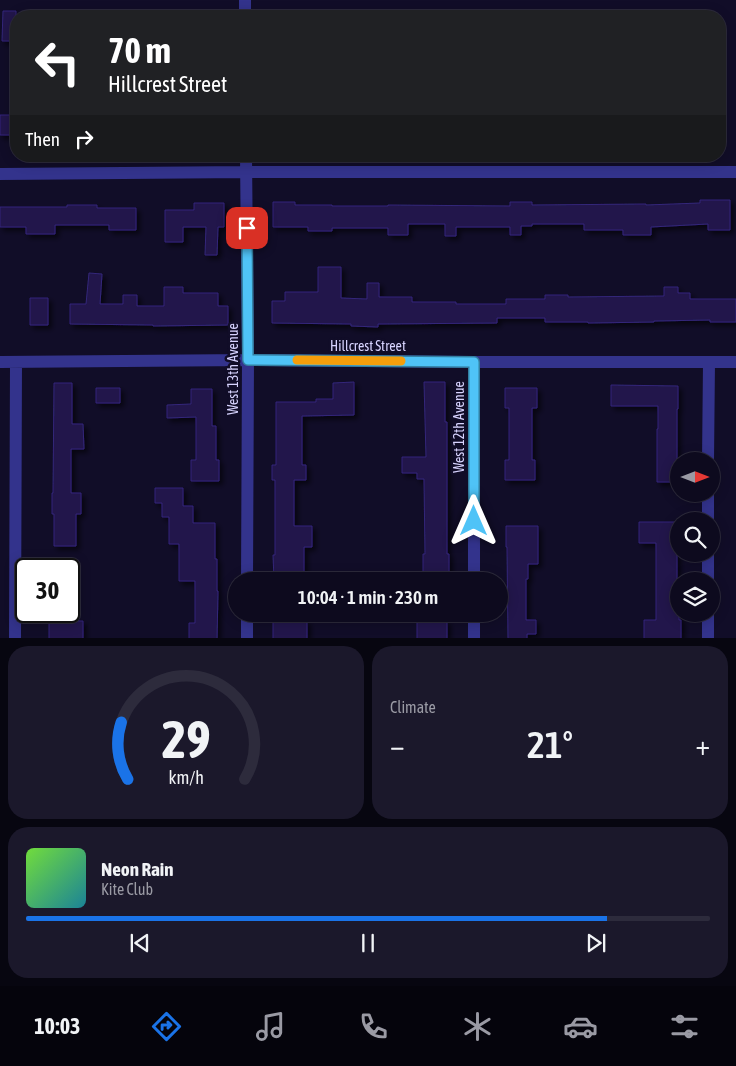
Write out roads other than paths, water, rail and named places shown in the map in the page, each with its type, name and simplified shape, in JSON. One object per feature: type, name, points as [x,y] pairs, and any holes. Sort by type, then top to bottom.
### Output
[{"type":"street","name":"West 13th Avenue","points":[[246,162],[247,572]]},
{"type":"street","points":[[0,174],[736,172]]},
{"type":"street","name":"Hillcrest Street","points":[[0,362],[248,360],[736,362]]},
{"type":"street","points":[[15,638],[16,362]]},
{"type":"street","name":"West 12th Avenue","points":[[474,362],[474,572]]},
{"type":"street","points":[[708,452],[709,362]]},
{"type":"street","points":[[247,622],[247,638]]},
{"type":"street","points":[[474,622],[474,638]]},
{"type":"street","points":[[708,622],[708,638]]}]
